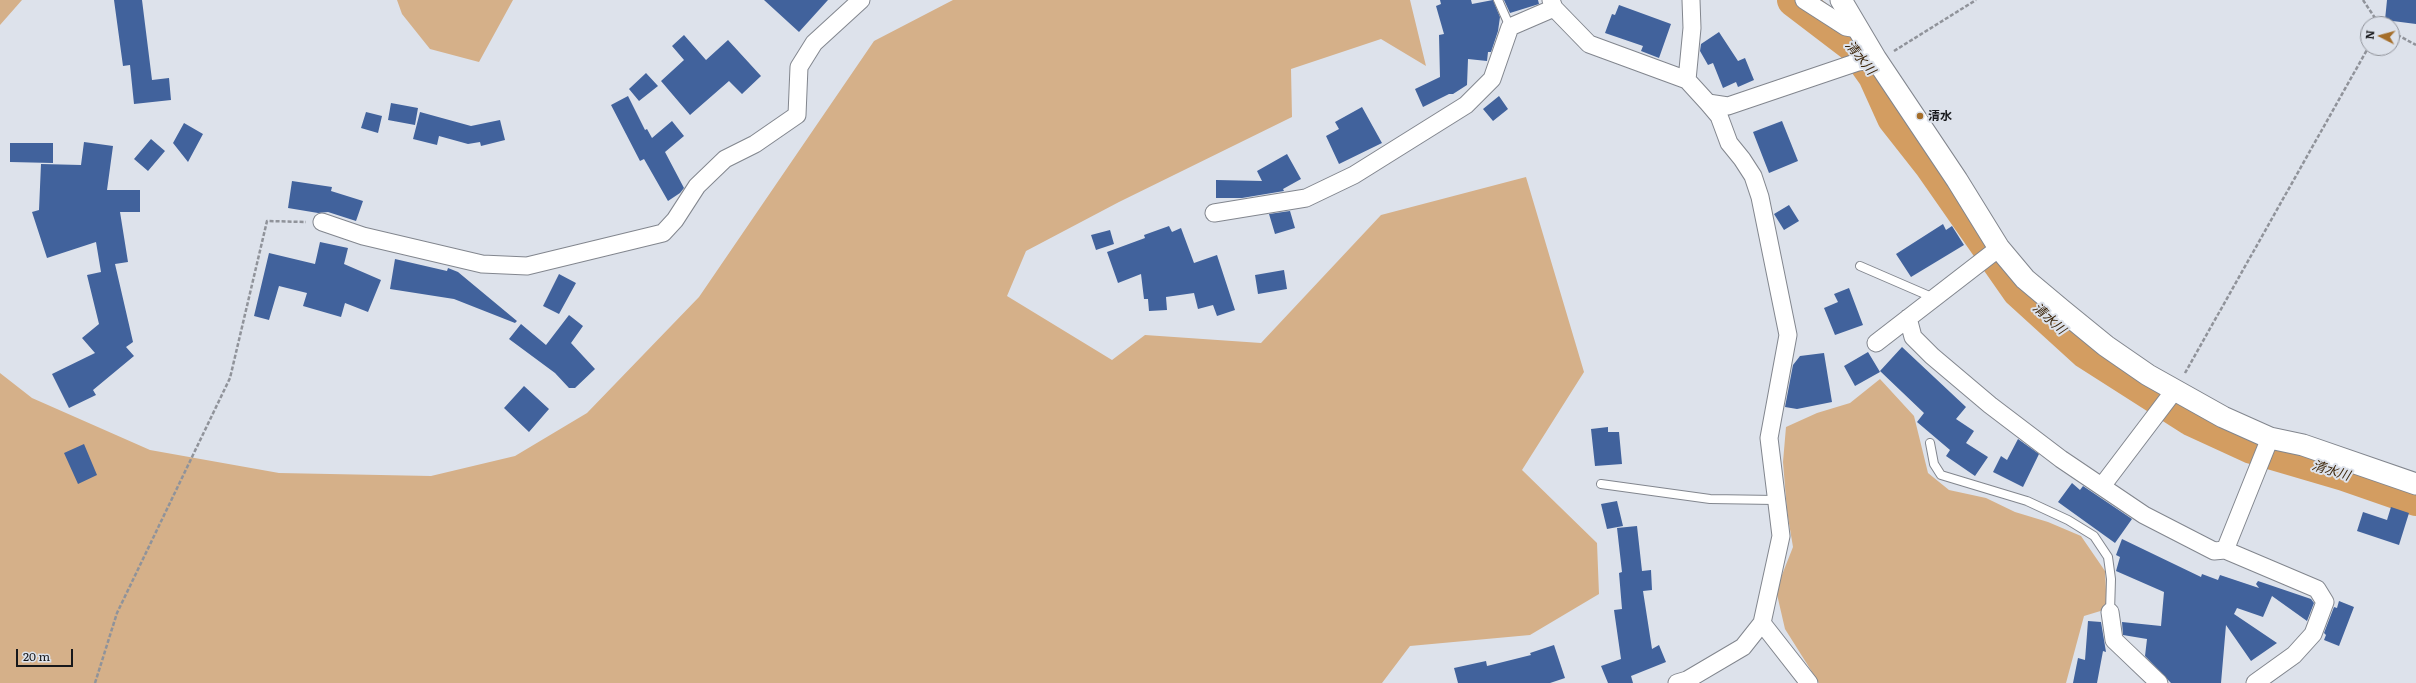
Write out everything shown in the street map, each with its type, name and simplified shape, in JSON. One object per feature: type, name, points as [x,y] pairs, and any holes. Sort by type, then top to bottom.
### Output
[{"type":"street","points":[[322,222],[363,236],[482,264],[527,266],[663,233],[675,220],[697,186],[725,159],[755,144],[797,115],[799,67],[814,43],[861,0]]},
{"type":"street","points":[[1686,80],[1692,28],[1691,0]]},
{"type":"street","points":[[1804,0],[1846,27],[1858,29]]},
{"type":"street","points":[[1841,0],[1876,59],[1957,180],[1999,248],[2025,278],[2100,341],[2174,392],[2223,417],[2270,438],[2316,450],[2416,484]]},
{"type":"street","points":[[1214,213],[1306,198],[1354,175],[1466,105],[1492,79],[1510,27],[1553,4],[1589,44],[1686,80],[1719,116],[1729,143],[1753,176],[1760,197],[1788,335],[1769,438],[1780,536],[1762,623],[1742,647],[1687,680],[1677,683]]},
{"type":"street","points":[[1708,103],[1728,106],[1858,62],[1876,59]]},
{"type":"street","points":[[1876,343],[1999,248]]},
{"type":"street","points":[[1908,318],[1913,337],[1932,356],[1990,404],[2061,459],[2144,515],[2214,551],[2225,550],[2316,589],[2325,602],[2313,634],[2294,655],[2255,683]]},
{"type":"street","points":[[2102,486],[2174,392]]},
{"type":"street","points":[[2225,550],[2270,438]]},
{"type":"street","points":[[2110,612],[2114,640],[2160,683]]},
{"type":"street","points":[[1762,623],[1809,683]]},
{"type":"lane","points":[[1498,0],[1510,27]]},
{"type":"lane","points":[[1860,266],[1934,298]]},
{"type":"lane","points":[[1930,443],[1934,464],[1941,475],[2027,501],[2068,520],[2094,536],[2108,557],[2111,579],[2110,612]]},
{"type":"lane","points":[[1601,484],[1710,499],[1775,500]]},
{"type":"path","points":[[1876,59],[1885,57],[1976,0]]},
{"type":"path","points":[[2363,0],[2374,16]]},
{"type":"path","points":[[2400,36],[2416,45]]},
{"type":"path","points":[[2174,392],[2363,56]]},
{"type":"path","points":[[96,683],[117,613],[230,378],[267,221],[322,222]]},
{"type":"shaded area","points":[[0,0],[22,0],[0,25]]},
{"type":"shaded area","points":[[397,0],[513,0],[479,62],[430,49],[402,14]]},
{"type":"shaded area","points":[[953,0],[1410,0],[1426,66],[1381,39],[1291,69],[1292,117],[1119,202],[1026,251],[1007,296],[1112,360],[1145,335],[1261,343],[1381,215],[1526,177],[1584,372],[1522,470],[1597,543],[1599,594],[1530,635],[1410,646],[1382,683],[0,683],[0,373],[32,398],[150,450],[279,473],[431,476],[515,456],[587,413],[699,297],[874,41]]},
{"type":"shaded area","points":[[1880,379],[1914,416],[1928,473],[1949,490],[1986,498],[2015,512],[2048,522],[2081,536],[2105,571],[2107,609],[2084,616],[2066,683],[1819,683],[1785,629],[1776,590],[1793,547],[1787,511],[1783,462],[1786,427],[1817,413],[1850,403]]},
{"type":"building","points":[[114,0],[142,0],[152,80],[169,78],[171,100],[134,104],[130,65],[123,66]]},
{"type":"building","points":[[764,0],[828,0],[799,32]]},
{"type":"building","points":[[1440,0],[1471,0],[1472,4],[1493,0],[1500,17],[1498,31],[1491,52],[1488,52],[1487,61],[1468,59],[1467,85],[1453,94],[1449,94],[1423,107],[1415,89],[1440,77],[1439,35],[1444,34],[1436,6],[1441,4]]},
{"type":"building","points":[[1504,0],[1538,0],[1539,4],[1510,13]]},
{"type":"building","points":[[2387,0],[2416,0],[2416,24],[2400,22],[2400,16],[2385,16]]},
{"type":"building","points":[[1619,5],[1671,24],[1659,58],[1641,51],[1643,46],[1605,33],[1612,14],[1615,15]]},
{"type":"building","points":[[1719,32],[1738,61],[1745,58],[1754,80],[1738,87],[1736,82],[1723,88],[1713,63],[1708,65],[1700,51],[1701,44]]},
{"type":"building","points":[[684,35],[706,60],[728,40],[761,76],[742,94],[729,81],[690,115],[661,81],[684,60],[672,46]]},
{"type":"building","points":[[646,73],[658,86],[639,101],[629,89]]},
{"type":"building","points":[[628,96],[645,130],[647,129],[652,138],[672,121],[684,136],[665,152],[684,188],[680,193],[668,201],[644,159],[640,161],[611,105]]},
{"type":"building","points":[[1499,96],[1508,109],[1493,121],[1483,109]]},
{"type":"building","points":[[391,103],[418,108],[415,125],[388,120]]},
{"type":"building","points":[[1362,107],[1382,143],[1339,164],[1326,136],[1339,129],[1335,122]]},
{"type":"building","points":[[366,112],[382,116],[378,133],[361,128]]},
{"type":"building","points":[[420,112],[471,126],[500,120],[505,140],[481,146],[480,142],[468,144],[439,136],[437,145],[413,139]]},
{"type":"building","points":[[1782,121],[1798,161],[1769,173],[1753,132]]},
{"type":"building","points":[[184,123],[203,134],[188,162],[173,143]]},
{"type":"building","points":[[151,139],[165,151],[148,171],[134,159]]},
{"type":"building","points":[[84,142],[113,146],[107,190],[140,190],[140,212],[120,212],[128,262],[115,264],[133,342],[126,347],[134,356],[93,390],[96,395],[69,408],[52,374],[95,353],[82,338],[99,324],[87,275],[101,272],[96,242],[47,258],[32,212],[39,210],[41,164],[81,165]]},
{"type":"building","points":[[10,143],[53,143],[53,163],[10,162]]},
{"type":"building","points":[[1287,154],[1301,179],[1283,189],[1284,191],[1242,198],[1216,198],[1216,180],[1262,181],[1257,171]]},
{"type":"building","points":[[292,181],[332,187],[331,191],[363,201],[356,221],[328,212],[318,213],[288,208]]},
{"type":"building","points":[[1789,205],[1799,221],[1784,230],[1774,214]]},
{"type":"building","points":[[1290,211],[1295,228],[1275,234],[1269,214]]},
{"type":"building","points":[[1943,224],[1946,230],[1952,226],[1964,245],[1911,277],[1896,254]]},
{"type":"building","points":[[1169,226],[1172,232],[1181,228],[1194,263],[1217,255],[1235,310],[1217,316],[1213,305],[1198,309],[1194,293],[1166,297],[1167,310],[1149,311],[1148,299],[1144,299],[1141,274],[1118,283],[1107,252],[1145,238],[1144,235]]},
{"type":"building","points":[[1110,230],[1114,244],[1096,250],[1091,235]]},
{"type":"building","points":[[320,242],[348,248],[344,264],[381,280],[368,312],[345,303],[341,317],[303,306],[307,293],[279,286],[269,320],[254,316],[269,253],[315,264]]},
{"type":"building","points":[[395,259],[447,271],[448,268],[458,272],[517,321],[515,323],[454,299],[390,289]]},
{"type":"building","points":[[1284,270],[1287,289],[1258,294],[1255,275]]},
{"type":"building","points":[[559,274],[576,283],[559,314],[543,306]]},
{"type":"building","points":[[1849,288],[1863,325],[1835,335],[1824,308],[1838,302],[1834,294]]},
{"type":"building","points":[[569,315],[583,326],[571,343],[595,369],[575,388],[569,388],[555,373],[509,339],[521,324],[546,345]]},
{"type":"building","points":[[1902,347],[1966,407],[1956,419],[1974,431],[1966,443],[1988,457],[1975,476],[1946,456],[1950,450],[1917,422],[1924,413],[1880,371]]},
{"type":"building","points":[[1868,352],[1880,372],[1855,386],[1844,366]]},
{"type":"building","points":[[1824,353],[1832,402],[1797,409],[1785,407],[1793,365],[1800,356]]},
{"type":"building","points":[[524,386],[549,409],[529,432],[504,408]]},
{"type":"building","points":[[1608,427],[1608,432],[1619,432],[1622,464],[1595,466],[1591,429]]},
{"type":"building","points":[[2018,439],[2039,454],[2023,487],[1993,472],[2001,456],[2007,460]]},
{"type":"building","points":[[84,444],[97,475],[78,484],[64,453]]},
{"type":"building","points":[[2072,483],[2080,490],[2083,486],[2132,519],[2115,543],[2058,502]]},
{"type":"building","points":[[1617,501],[1623,526],[1607,529],[1601,504]]},
{"type":"building","points":[[2391,507],[2409,513],[2399,545],[2357,531],[2363,512],[2387,520]]},
{"type":"building","points":[[1637,526],[1642,571],[1651,570],[1652,590],[1643,591],[1652,649],[1659,645],[1666,662],[1631,676],[1633,683],[1608,683],[1601,666],[1621,659],[1614,610],[1622,609],[1619,573],[1622,572],[1617,528]]},
{"type":"building","points":[[2122,539],[2201,577],[2202,574],[2218,580],[2220,575],[2259,588],[2256,584],[2258,581],[2311,599],[2314,603],[2307,621],[2272,596],[2263,617],[2237,608],[2234,614],[2277,643],[2251,661],[2226,625],[2221,683],[2171,683],[2145,656],[2147,639],[2123,635],[2122,622],[2161,626],[2164,592],[2116,571],[2120,557],[2116,555]]},
{"type":"building","points":[[2339,601],[2354,607],[2339,646],[2324,640],[2326,635],[2324,633],[2334,607],[2337,608]]},
{"type":"building","points":[[2088,621],[2101,622],[2106,652],[2103,651],[2097,683],[2073,683],[2078,658],[2085,660]]},
{"type":"building","points":[[1554,645],[1565,678],[1550,683],[1458,683],[1454,668],[1486,661],[1487,666],[1531,655],[1530,653]]},
{"type":"waterway","name":"清水川","points":[[1794,0],[1853,45],[1875,76],[1894,118],[1931,165],[2019,291],[2086,352],[2191,419],[2252,447],[2344,474],[2416,499]]},
{"type":"place","name":"清水","points":[[1920,116]]}]
